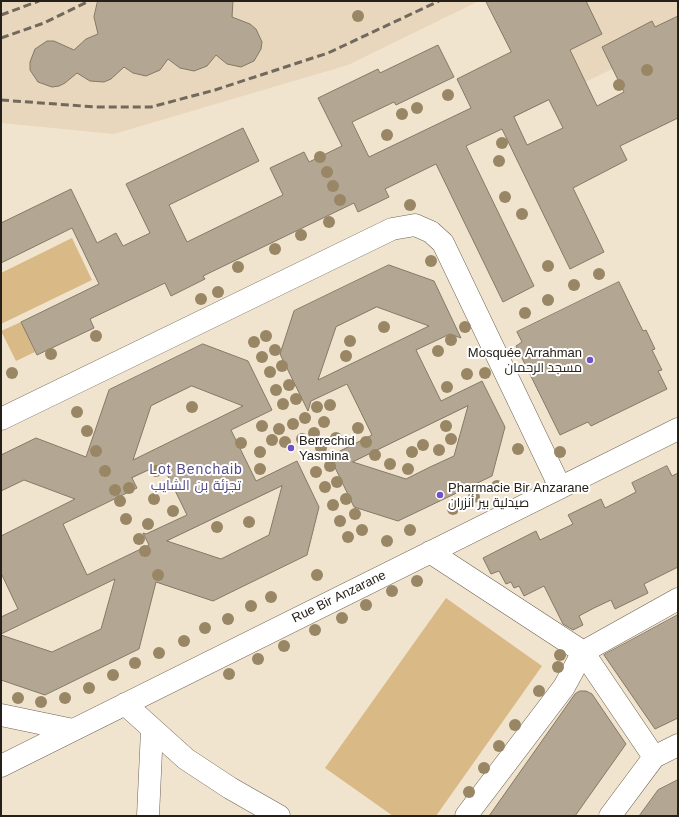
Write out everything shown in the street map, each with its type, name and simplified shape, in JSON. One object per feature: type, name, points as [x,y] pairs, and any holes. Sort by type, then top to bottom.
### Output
[{"type":"street","points":[[1,419],[392,229],[415,225],[431,232],[443,243],[560,487]]},
{"type":"street","name":"Rue Bir Anzarane","points":[[1,766],[678,429]]},
{"type":"street","points":[[430,552],[583,652],[654,757]]},
{"type":"street","points":[[466,816],[564,687],[583,652],[678,599]]},
{"type":"street","points":[[125,704],[152,730],[186,759],[230,788],[279,816]]},
{"type":"street","points":[[1,715],[73,730]]},
{"type":"street","points":[[148,816],[152,730]]},
{"type":"street","points":[[610,816],[654,757],[678,744]]},
{"type":"shaded area","points":[[1,1],[479,1],[348,65],[114,134],[1,123]]},
{"type":"shaded area","points":[[486,1],[678,1],[678,37],[538,105]]},
{"type":"shaded area","points":[[72,238],[92,280],[1,324],[1,273]]},
{"type":"shaded area","points":[[21,322],[35,352],[16,361],[1,331]]},
{"type":"shaded area","points":[[446,598],[542,666],[436,816],[393,816],[325,768]]},
{"type":"building","points":[[98,1],[233,1],[232,17],[250,24],[256,29],[262,42],[261,49],[254,61],[241,67],[227,64],[216,55],[207,66],[194,71],[180,68],[168,59],[160,70],[146,76],[133,73],[124,67],[111,79],[104,82],[90,81],[77,73],[59,86],[52,87],[38,82],[30,70],[30,62],[35,49],[47,41],[54,41],[74,50],[86,39],[98,34],[94,17]]},
{"type":"building","points":[[486,1],[586,1],[602,34],[570,50],[597,106],[624,92],[602,47],[652,21],[655,27],[678,16],[678,118],[620,146],[627,160],[573,188],[604,252],[570,269],[502,129],[466,146],[534,286],[503,302],[436,164],[385,189],[389,197],[358,212],[354,203],[203,276],[205,279],[171,296],[165,283],[90,319],[94,328],[37,355],[21,322],[99,284],[72,228],[1,263],[1,223],[71,189],[97,243],[116,233],[123,246],[150,233],[126,184],[243,128],[259,161],[169,205],[187,242],[283,195],[270,168],[304,152],[309,162],[342,146],[318,98],[378,69],[380,73],[438,45],[454,77],[396,105],[394,102],[352,122],[369,157],[471,108],[457,79],[511,52]],"holes":[[[549,100],[563,128],[527,145],[514,117]]]},
{"type":"building","points":[[389,265],[434,281],[461,338],[450,334],[416,350],[441,401],[482,381],[505,427],[492,476],[398,521],[354,507],[328,453],[332,455],[372,435],[347,384],[311,401],[308,411],[280,354],[294,311]],"holes":[[[377,307],[429,326],[318,380],[336,327]],[[468,406],[454,456],[406,479],[353,462]]]},
{"type":"building","name":"Mosquée Arrahman مسجد الرحمان","points":[[619,282],[643,331],[646,330],[655,349],[652,350],[662,370],[658,371],[667,389],[591,426],[588,422],[560,435],[516,346],[522,342],[517,332]]},
{"type":"building","points":[[203,344],[248,361],[272,410],[231,430],[256,481],[297,461],[319,507],[307,555],[213,601],[156,582],[139,649],[45,695],[1,680],[1,635],[52,652],[101,629],[115,579],[1,634],[1,617],[18,609],[1,573],[1,536],[75,499],[24,480],[1,491],[1,455],[36,438],[86,457],[109,390]],"holes":[[[192,386],[243,406],[133,460],[151,406]],[[162,464],[187,515],[146,534],[143,533],[149,545],[87,575],[63,524],[137,488],[132,478]],[[282,486],[269,535],[221,559],[167,541]]]},
{"type":"building","points":[[667,466],[672,476],[678,473],[678,567],[644,584],[648,593],[615,609],[611,600],[594,608],[579,616],[583,625],[573,630],[563,624],[544,586],[524,596],[519,586],[514,588],[511,582],[506,584],[499,571],[491,574],[483,558],[536,531],[540,540],[573,524],[568,515],[601,499],[605,508],[621,500],[636,492],[632,483]]},
{"type":"building","points":[[678,615],[678,718],[655,729],[604,655]]},
{"type":"building","points":[[580,691],[586,691],[592,694],[626,744],[575,816],[489,816],[575,694]]},
{"type":"building","points":[[678,780],[678,816],[639,816],[658,790]]},
{"type":"railway","points":[[1,15],[39,1]]},
{"type":"railway","points":[[1,38],[44,23],[89,1]]},
{"type":"railway","points":[[1,100],[96,107],[151,107],[215,90],[328,53],[439,1]]},
{"type":"place","name":"Mosquée Arrahman مسجد الرحمان","points":[[590,360]]},
{"type":"place","name":"Berrechid Yasmina","points":[[291,448]]},
{"type":"place","name":"Pharmacie Bir Anzarane صيدلية بير أنزران","points":[[440,495]]},
{"type":"district","name":"Lot Benchaib تجزئة بن الشايب","points":[[196,478]]}]
